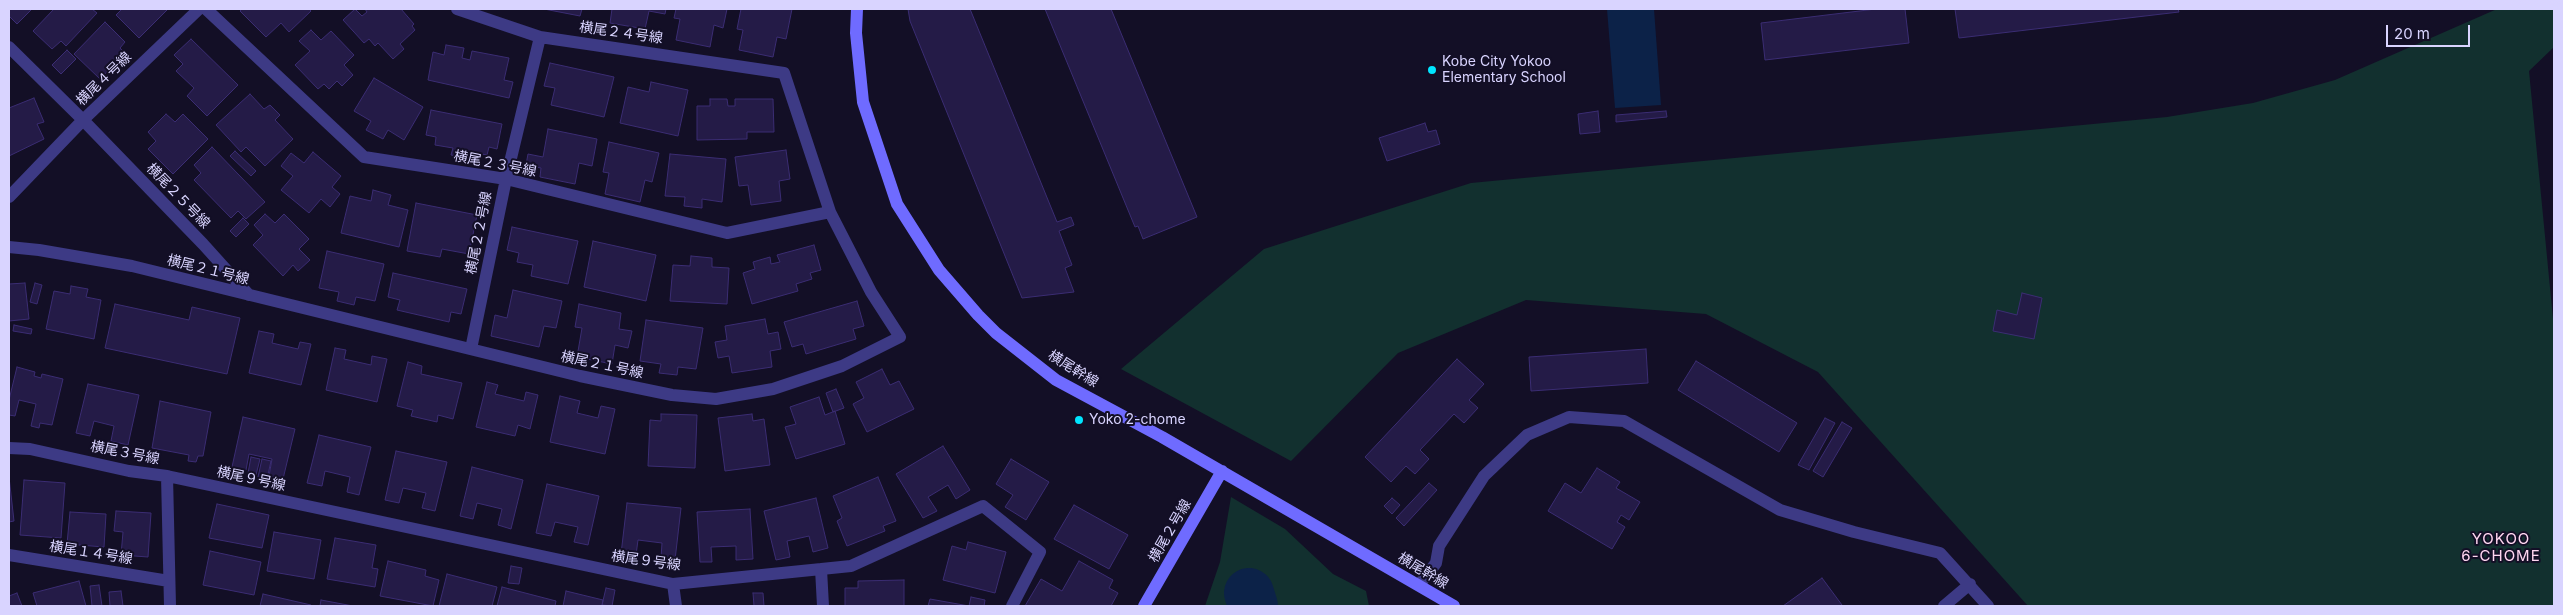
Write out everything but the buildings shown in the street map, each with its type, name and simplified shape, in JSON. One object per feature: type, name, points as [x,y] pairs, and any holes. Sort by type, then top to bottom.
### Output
[{"type":"street","name":"横尾４号線","points":[[9,47],[83,120],[199,9]]},
{"type":"street","name":"横尾２３号線","points":[[206,9],[364,157],[506,179],[727,233],[830,212]]},
{"type":"street","name":"横尾２４号線","points":[[457,9],[540,37],[784,73]]},
{"type":"street","name":"横尾幹線","points":[[857,9],[856,33],[863,102],[898,204],[938,270],[996,333],[1056,380],[1222,471],[1454,606]]},
{"type":"street","name":"横尾２２号線","points":[[471,349],[506,179],[540,37]]},
{"type":"street","name":"横尾２１号線","points":[[9,247],[39,250],[132,266],[580,376],[672,395],[716,399],[773,390],[842,366],[900,337],[870,292],[830,212],[784,73]]},
{"type":"street","points":[[9,197],[83,120]]},
{"type":"street","name":"横尾２５号線","points":[[83,120],[204,244],[249,295]]},
{"type":"street","points":[[1418,585],[1436,563],[1438,546],[1484,476],[1527,435],[1569,417],[1624,421],[1780,510],[1854,532],[1940,553],[1988,606]]},
{"type":"street","name":"横尾３号線","points":[[9,448],[30,449],[129,471],[167,476],[170,606]]},
{"type":"street","name":"横尾２号線","points":[[1144,606],[1222,471]]},
{"type":"street","name":"横尾９号線","points":[[167,476],[673,584],[851,566],[983,506],[1040,552],[1012,606]]},
{"type":"street","name":"横尾１４号線","points":[[9,556],[169,581]]},
{"type":"street","points":[[821,569],[823,606]]},
{"type":"street","points":[[673,584],[676,606]]},
{"type":"street","points":[[1944,606],[1970,584]]},
{"type":"green space","points":[[2497,9],[2554,9],[2554,47],[2529,71],[2554,329],[2554,606],[2028,606],[1818,372],[1706,314],[1526,300],[1398,353],[1291,461],[1121,369],[1264,249],[1471,183],[2167,117],[2253,103],[2335,80]]},
{"type":"green space","points":[[1231,497],[1285,529],[1333,574],[1366,591],[1369,606],[1205,606],[1220,562]]},
{"type":"water","points":[[1607,9],[1654,9],[1661,105],[1615,108]]},
{"type":"waterway","points":[[1249,593],[1253,606]]},
{"type":"place","name":"Kobe City Yokoo Elementary School","points":[[1432,70]]},
{"type":"place","name":"Yoko 2-chome","points":[[1079,420]]},
{"type":"district","name":"YOKOO 6-CHOME","points":[[2501,548]]}]
